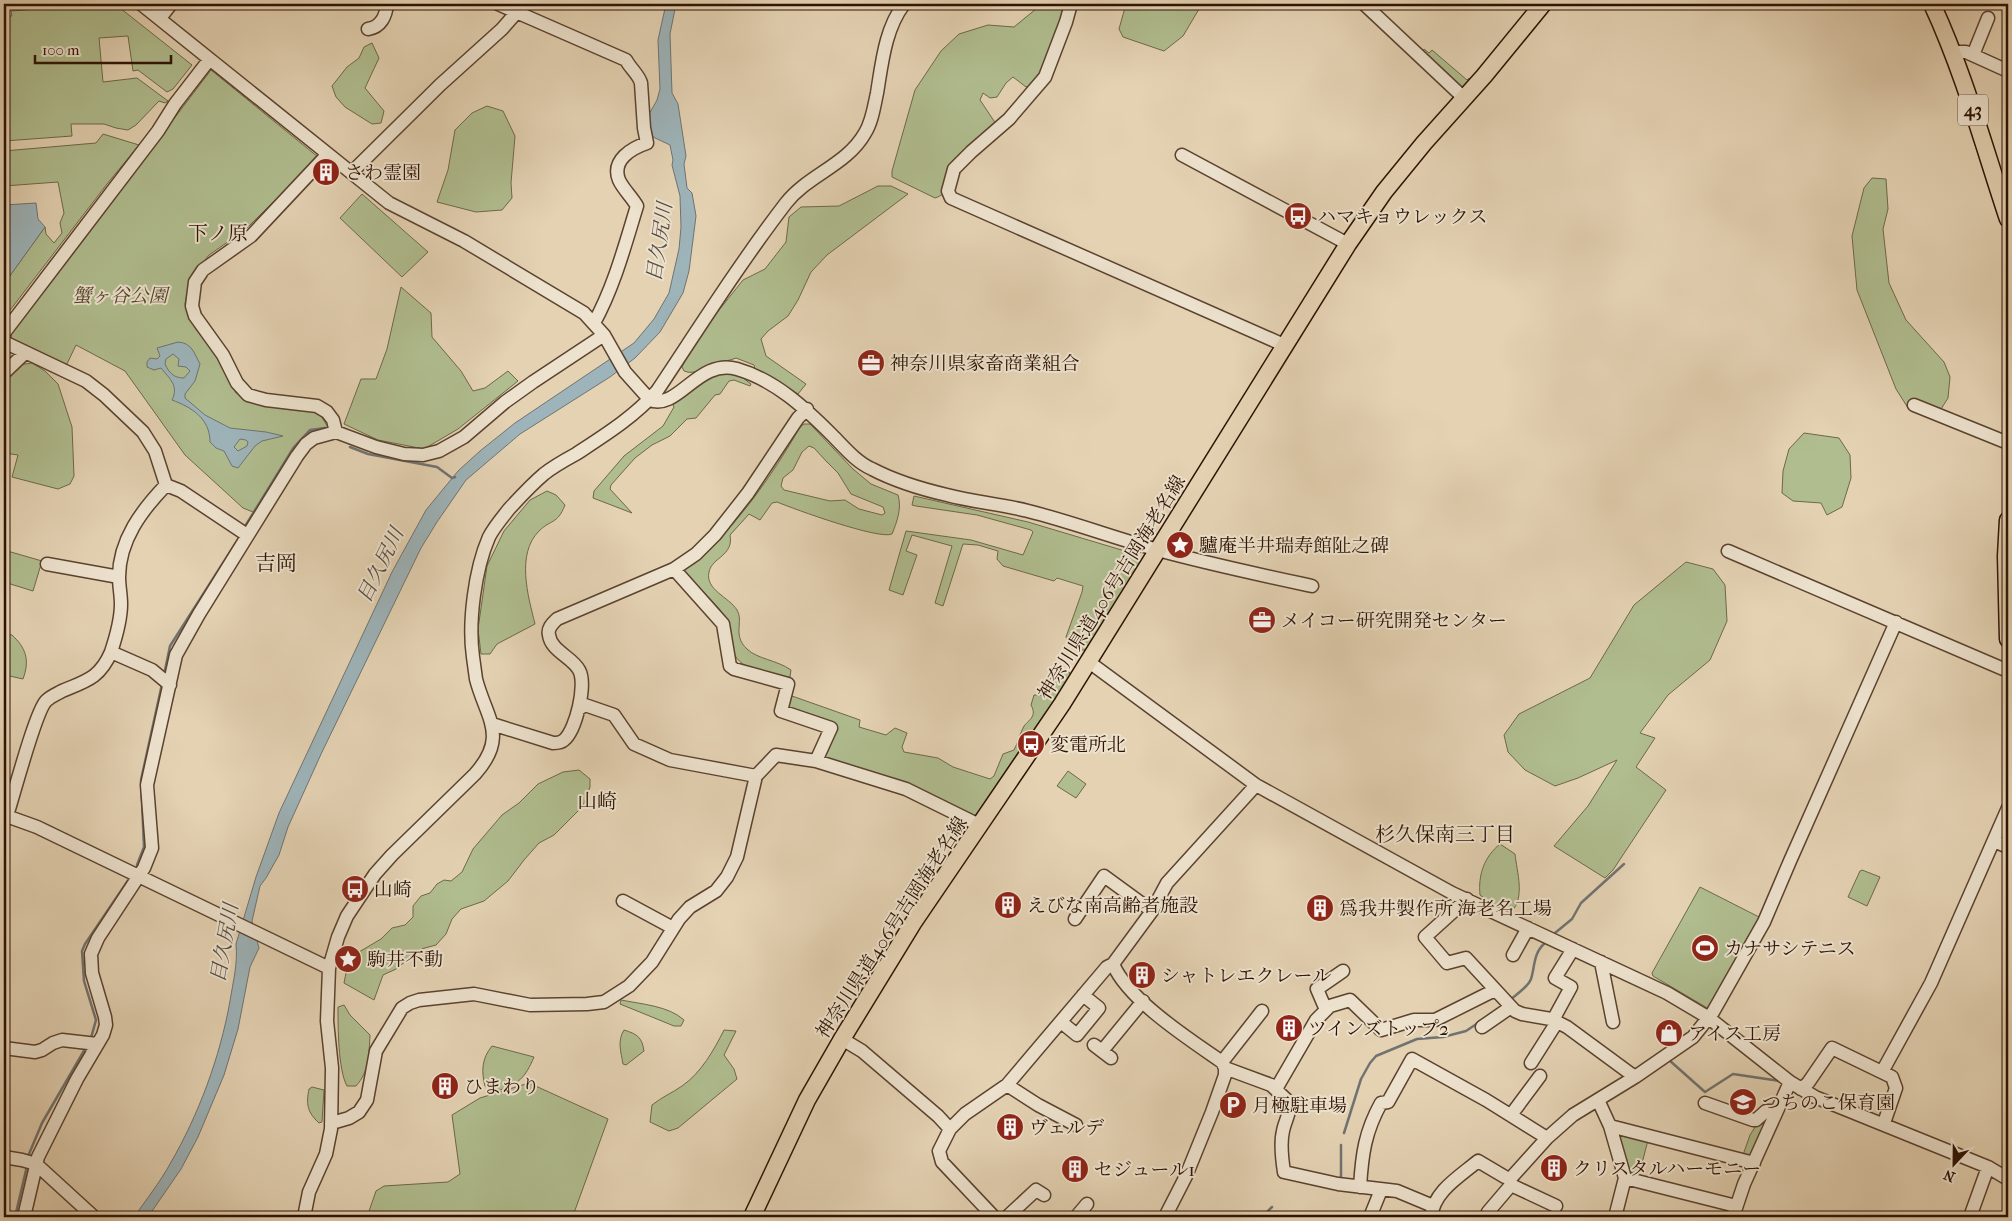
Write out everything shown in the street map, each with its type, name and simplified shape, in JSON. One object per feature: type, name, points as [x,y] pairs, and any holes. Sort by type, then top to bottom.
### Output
[{"type":"main road","name":"神奈川県道406号吉岡海老名線","points":[[752,1217],[807,1100],[913,923],[1089,662],[1348,244],[1384,192],[1424,142],[1484,76],[1542,4]]},
{"type":"main road","name":"43","points":[[1932,4],[1953,52],[2005,194],[2008,219]]},
{"type":"main road","points":[[2008,520],[2006,556],[2008,640]]},
{"type":"street","points":[[141,4],[394,207],[492,257],[575,307],[594,323],[606,338],[625,372],[650,400],[669,400],[694,380],[715,368],[727,367],[754,376],[786,394],[807,410],[860,462],[871,469],[914,486],[947,496],[1028,511],[1159,550],[1312,586]]},
{"type":"street","points":[[160,18],[171,4]]},
{"type":"street","points":[[368,28],[375,28],[382,20],[387,4]]},
{"type":"street","points":[[498,4],[520,8],[626,60],[632,72],[639,77],[641,83],[647,143],[628,152],[617,167],[618,178],[637,206],[604,305],[594,323]]},
{"type":"street","points":[[304,1217],[309,1192],[326,1154],[332,1123],[332,1068],[327,1020],[329,968],[338,937],[347,916],[375,874],[485,764],[492,745],[492,724],[476,680],[472,654],[477,573],[490,536],[501,518],[545,473],[608,433],[650,400],[733,278],[788,202],[811,179],[845,158],[857,146],[866,132],[874,111],[883,57],[890,32],[895,16],[904,4]]},
{"type":"street","points":[[1071,4],[1045,77],[1009,120],[954,169],[948,191],[949,195],[960,202],[1284,345]]},
{"type":"street","points":[[1364,4],[1464,98]]},
{"type":"street","points":[[352,172],[440,85],[502,29],[520,8]]},
{"type":"street","points":[[1972,55],[1988,18]]},
{"type":"street","points":[[1953,52],[1966,52],[2008,71]]},
{"type":"street","points":[[4,333],[158,131],[175,104],[209,60]]},
{"type":"street","points":[[327,154],[251,236],[203,270],[195,282],[192,306],[195,316],[223,355],[237,383],[248,395],[266,400],[317,406],[327,412],[336,432]]},
{"type":"street","points":[[1182,155],[1348,244]]},
{"type":"street","points":[[24,1217],[36,1164],[52,1126],[103,1035],[106,1025],[92,973],[91,954],[98,938],[140,875],[150,856],[152,848],[148,785],[176,655],[247,535],[306,444],[321,435],[336,432],[376,448],[404,454],[423,455],[439,451],[464,437],[532,382],[606,338]]},
{"type":"street","points":[[4,342],[86,381],[133,421],[143,432],[155,451],[166,485]]},
{"type":"street","points":[[4,373],[25,353]]},
{"type":"street","points":[[1914,405],[2008,443]]},
{"type":"street","points":[[492,724],[553,743],[565,740],[579,709],[582,679],[579,670],[560,652],[549,637],[548,632],[552,624],[558,619],[674,569],[696,554],[715,535],[748,493],[798,418],[807,410]]},
{"type":"street","points":[[166,485],[181,490],[247,535]]},
{"type":"street","points":[[166,485],[130,531],[124,544],[119,577],[120,613],[110,652],[99,674],[54,695],[41,707],[9,809],[4,818],[12,818],[37,827],[140,875],[265,939],[329,968]]},
{"type":"street","points":[[1728,551],[2008,670]]},
{"type":"street","points":[[47,564],[119,577]]},
{"type":"street","points":[[674,569],[723,624],[730,666],[734,669],[788,684],[781,711],[831,728],[816,761]]},
{"type":"street","points":[[1493,1217],[1488,1212],[1547,1138],[1573,1115],[1635,1077],[1692,1037],[1709,1018],[1764,922],[1896,622]]},
{"type":"street","points":[[110,652],[152,670],[170,685]]},
{"type":"street","points":[[1089,662],[1256,785],[1467,900],[1667,992],[1709,1018],[1790,1082],[1802,1089],[1829,1103],[1884,1123],[1988,1166],[2008,1179]]},
{"type":"street","points":[[579,709],[585,705],[614,715],[634,744],[658,756],[670,760],[756,776]]},
{"type":"street","points":[[332,1123],[349,1118],[359,1112],[363,1106],[369,1089],[376,1051],[402,1008],[410,1003],[420,1000],[474,994],[530,1005],[604,1002],[629,986],[652,962],[673,928],[690,907],[716,891],[727,877],[737,857],[756,776],[776,756],[816,761],[906,789],[979,825]]},
{"type":"street","points":[[994,1217],[942,1162],[938,1151],[950,1129],[965,1114],[1007,1085],[1107,967],[1113,964],[1152,911],[1168,883],[1256,785]]},
{"type":"street","points":[[1882,1072],[1931,983],[2008,808]]},
{"type":"street","points":[[1994,841],[2008,847]]},
{"type":"street","points":[[1075,919],[1104,876],[1152,911]]},
{"type":"street","points":[[1467,900],[1425,937],[1447,964],[1466,958],[1511,1007],[1522,1014],[1555,1021],[1568,1026],[1635,1077]]},
{"type":"street","points":[[623,901],[673,928]]},
{"type":"street","points":[[1513,955],[1528,928]]},
{"type":"street","points":[[1531,1063],[1555,1021],[1571,987],[1555,978],[1573,949]]},
{"type":"street","points":[[1601,962],[1613,1022]]},
{"type":"street","points":[[1113,964],[1118,975],[1170,1026],[1223,1065],[1271,1085],[1290,1103],[1290,1112],[1283,1130],[1284,1172],[1360,1187],[1397,1191],[1432,1212],[1443,1191],[1478,1161],[1504,1178],[1556,1206]]},
{"type":"street","points":[[1326,1010],[1317,989],[1343,972]]},
{"type":"street","points":[[1276,1089],[1316,1020],[1330,1006],[1350,1000],[1381,1030],[1414,1020],[1435,1020],[1495,990]]},
{"type":"street","points":[[1061,1022],[1077,1035],[1099,1008],[1084,995]]},
{"type":"street","points":[[1102,1051],[1143,1001]]},
{"type":"street","points":[[1482,1027],[1511,1007]]},
{"type":"street","points":[[1165,1217],[1186,1176],[1212,1112],[1225,1075],[1223,1065],[1262,1011]]},
{"type":"street","points":[[842,1039],[862,1051],[938,1116],[950,1129]]},
{"type":"street","points":[[4,1048],[35,1052],[42,1050],[52,1042],[62,1040],[97,1044]]},
{"type":"street","points":[[1802,1089],[1832,1048],[1892,1077],[1896,1088],[1884,1123]]},
{"type":"street","points":[[1360,1187],[1364,1142],[1370,1123],[1381,1103],[1388,1102],[1412,1059],[1511,1115],[1547,1138]]},
{"type":"street","points":[[1511,1115],[1540,1076]]},
{"type":"street","points":[[1625,1178],[1734,1212],[1775,1111],[1790,1082]]},
{"type":"street","points":[[1007,1085],[1038,1105],[1076,1125]]},
{"type":"street","points":[[1598,1100],[1610,1126],[1625,1178],[1615,1217]]},
{"type":"street","points":[[1705,1103],[1753,1120],[1756,1120],[1766,1111],[1775,1111]]},
{"type":"street","points":[[1610,1126],[1754,1163]]},
{"type":"street","points":[[4,1157],[36,1164],[94,1217]]},
{"type":"street","points":[[1970,1217],[1988,1166]]},
{"type":"street","points":[[1006,1217],[1036,1190],[1044,1195]]},
{"type":"street","points":[[1370,1217],[1381,1190]]},
{"type":"green space","points":[[115,4],[192,65],[173,89],[167,92],[138,70],[133,71],[128,36],[99,38],[103,82],[137,78],[168,101],[165,103],[159,101],[136,125],[128,130],[104,124],[71,124],[72,136],[4,141],[4,16],[12,16],[11,11]]},
{"type":"green space","points":[[1042,4],[1069,4],[1043,79],[1026,87],[1013,77],[1006,83],[997,97],[990,98],[983,93],[980,100],[996,124],[960,161],[944,193],[940,196],[935,198],[892,177],[892,171],[915,90],[941,51],[959,34],[988,25],[1014,27]]},
{"type":"green space","points":[[1126,4],[1202,4],[1183,36],[1164,51],[1123,37],[1119,29]]},
{"type":"green space","points":[[372,43],[379,58],[365,88],[384,111],[381,123],[372,124],[345,107],[336,97],[332,86],[347,67],[359,58],[364,47]]},
{"type":"green space","points":[[1424,49],[1429,53],[1432,50],[1467,80],[1469,78],[1472,83],[1464,92],[1422,52]]},
{"type":"green space","name":"蟹ヶ谷公園","points":[[211,70],[318,157],[245,230],[209,255],[190,279],[185,304],[195,328],[216,354],[236,393],[259,403],[309,410],[321,416],[328,427],[308,431],[253,512],[243,508],[185,455],[125,371],[76,345],[65,368],[12,343],[11,333]]},
{"type":"green space","points":[[487,106],[503,111],[515,136],[511,183],[512,198],[502,210],[476,212],[437,202],[448,170],[455,130],[472,113]]},
{"type":"green space","points":[[103,134],[139,145],[4,318],[4,284],[45,227],[46,234],[54,243],[62,233],[60,223],[64,213],[58,182],[4,186],[4,151],[96,143]]},
{"type":"green space","points":[[1872,178],[1886,179],[1888,209],[1883,229],[1889,283],[1906,320],[1944,362],[1950,377],[1948,398],[1936,417],[1908,408],[1896,389],[1857,290],[1852,236],[1864,188]]},
{"type":"green space","points":[[878,186],[891,186],[908,194],[827,255],[811,272],[788,316],[768,331],[761,339],[766,356],[806,384],[798,394],[755,369],[754,365],[736,358],[692,372],[684,371],[682,367],[696,339],[743,280],[765,269],[786,242],[789,217],[801,207],[839,206]]},
{"type":"green space","points":[[362,194],[428,252],[402,277],[340,218]]},
{"type":"green space","points":[[401,287],[431,313],[432,337],[461,371],[473,391],[485,388],[508,371],[518,381],[458,429],[424,449],[378,440],[344,424],[361,379],[376,379],[387,349]]},
{"type":"green space","points":[[32,363],[45,371],[58,384],[72,427],[74,476],[70,484],[58,489],[12,477],[18,455],[4,453],[4,382],[19,365]]},
{"type":"green space","points":[[735,372],[751,384],[750,386],[734,380],[729,381],[720,394],[715,395],[696,418],[687,419],[670,436],[652,445],[635,458],[611,485],[610,489],[632,513],[593,498],[594,491],[624,456],[663,426],[674,407],[672,402],[714,373]]},
{"type":"green space","points":[[804,424],[810,424],[853,469],[871,484],[898,495],[899,510],[892,534],[884,535],[836,523],[777,502],[772,503],[760,520],[749,514],[730,535],[729,548],[714,563],[709,572],[711,584],[737,610],[739,615],[739,634],[743,644],[756,655],[791,670],[790,677],[783,677],[758,672],[737,659],[727,619],[713,601],[685,574],[685,567],[718,540],[734,523],[778,464],[800,427]],"holes":[[[809,446],[814,448],[838,473],[851,494],[883,507],[885,513],[882,515],[859,509],[845,500],[830,501],[784,490],[781,486],[783,478],[793,470],[802,452]]]},
{"type":"green space","points":[[1804,433],[1839,438],[1850,455],[1851,478],[1842,507],[1827,515],[1821,503],[1793,501],[1782,493],[1783,471],[1789,449]]},
{"type":"green space","points":[[547,491],[556,495],[565,505],[556,519],[539,531],[532,540],[528,551],[526,563],[527,588],[535,624],[497,644],[490,654],[481,654],[478,629],[487,566],[504,531],[530,500]]},
{"type":"green space","points":[[914,496],[1028,522],[1135,554],[1140,564],[1087,649],[1081,650],[1069,643],[1066,637],[1083,586],[1057,578],[1054,581],[1003,566],[997,559],[998,551],[978,545],[963,544],[943,606],[935,603],[952,546],[912,535],[906,551],[917,555],[903,595],[889,590],[906,531],[971,540],[1023,555],[1033,532],[977,515],[912,505]]},
{"type":"green space","points":[[4,550],[42,561],[33,591],[4,582]]},
{"type":"green space","points":[[1686,562],[1713,569],[1725,585],[1727,621],[1710,660],[1668,695],[1640,733],[1655,738],[1636,767],[1666,790],[1613,870],[1605,878],[1554,846],[1588,806],[1617,760],[1578,778],[1555,786],[1525,770],[1508,752],[1504,735],[1519,714],[1590,678],[1634,605]]},
{"type":"green space","points":[[4,634],[12,635],[21,645],[26,660],[23,679],[5,675],[4,677]]},
{"type":"green space","points":[[1059,670],[1069,672],[1071,675],[975,816],[908,784],[822,756],[836,727],[787,711],[788,698],[792,696],[860,720],[859,727],[886,735],[895,728],[907,733],[902,747],[904,752],[938,758],[953,767],[990,779],[994,776],[1003,754],[1014,750],[1024,726],[1032,717],[1033,709],[1031,705],[1034,695],[1045,695],[1047,693],[1052,676]]},
{"type":"green space","points":[[579,770],[590,779],[590,787],[583,806],[554,835],[539,843],[508,881],[484,901],[461,909],[452,919],[446,934],[436,945],[421,949],[396,969],[383,975],[374,1000],[344,983],[346,973],[351,969],[359,952],[381,939],[392,928],[405,925],[413,917],[413,906],[421,896],[430,893],[437,884],[444,880],[451,881],[462,872],[473,849],[502,815],[519,803],[538,784],[563,772]]},
{"type":"green space","points":[[1068,771],[1086,784],[1076,798],[1057,786]]},
{"type":"green space","points":[[1500,844],[1515,854],[1519,892],[1516,905],[1512,911],[1495,906],[1480,895],[1480,880],[1483,867],[1494,849]]},
{"type":"green space","points":[[1862,870],[1880,877],[1867,906],[1848,897]]},
{"type":"green space","name":"カナサシテニス","points":[[1700,887],[1761,918],[1709,1009],[1653,976],[1652,973]]},
{"type":"green space","points":[[621,1000],[663,1009],[678,1015],[684,1020],[681,1026],[674,1026],[620,1004]]},
{"type":"green space","points":[[344,1005],[350,1015],[370,1035],[366,1069],[356,1086],[347,1086],[340,1059],[338,1007]]},
{"type":"green space","points":[[624,1030],[638,1037],[642,1042],[644,1051],[626,1065],[623,1064],[620,1047]]},
{"type":"green space","points":[[724,1030],[736,1031],[724,1055],[734,1069],[737,1079],[678,1128],[669,1131],[650,1122],[652,1105],[682,1086],[695,1075],[711,1053]]},
{"type":"green space","points":[[492,1046],[534,1057],[528,1070],[516,1083],[497,1091],[485,1086],[483,1075],[484,1060]]},
{"type":"green space","points":[[529,1083],[608,1119],[574,1213],[578,1217],[367,1217],[376,1191],[384,1186],[448,1182],[460,1174],[452,1115],[480,1098]]},
{"type":"green space","points":[[312,1087],[324,1090],[322,1122],[319,1123],[308,1108],[309,1089]]},
{"type":"green space","points":[[1757,1124],[1766,1124],[1754,1154],[1749,1157],[1743,1155],[1750,1135]]},
{"type":"green space","points":[[1619,1135],[1648,1140],[1638,1179],[1630,1176]]},
{"type":"water","points":[[666,4],[676,4],[670,34],[672,93],[678,104],[686,156],[684,164],[687,188],[692,193],[696,216],[689,271],[683,293],[660,332],[635,358],[610,377],[520,434],[466,480],[421,548],[322,752],[288,827],[279,855],[260,886],[252,921],[259,948],[250,967],[238,1029],[224,1075],[198,1137],[181,1169],[148,1217],[134,1217],[170,1164],[190,1125],[207,1085],[226,1022],[235,972],[236,944],[256,877],[279,813],[392,572],[426,510],[458,471],[480,451],[515,423],[634,343],[654,319],[669,293],[679,249],[681,227],[680,196],[672,165],[670,145],[653,137],[648,116],[657,100],[660,89],[658,40]]},
{"type":"water","points":[[36,203],[38,219],[45,227],[4,284],[4,205]]},
{"type":"water","points":[[178,342],[190,346],[200,364],[195,381],[185,394],[185,398],[205,415],[230,428],[283,436],[262,441],[255,446],[238,468],[232,466],[224,451],[216,448],[210,442],[207,426],[203,420],[186,406],[172,400],[174,387],[161,368],[154,370],[147,367],[147,362],[150,358],[157,359],[160,356],[157,348]],"holes":[[[173,354],[179,359],[178,366],[186,367],[190,371],[184,378],[172,374],[165,364],[166,359]],[[240,439],[248,442],[247,446],[238,451],[234,447]]]},
{"type":"waterway","points":[[244,528],[294,447],[310,430],[325,428]]},
{"type":"waterway","points":[[350,447],[368,454],[437,467],[452,478],[455,477]]},
{"type":"waterway","points":[[164,675],[170,646],[239,538]]},
{"type":"waterway","points":[[137,865],[144,847],[141,780],[162,684]]},
{"type":"waterway","points":[[1555,933],[1572,919],[1581,903],[1624,864]]},
{"type":"waterway","points":[[91,1038],[96,1020],[84,981],[82,951],[129,879]]},
{"type":"waterway","points":[[1511,999],[1530,982],[1536,956],[1545,943]]},
{"type":"waterway","points":[[1344,1133],[1361,1079],[1376,1056],[1417,1039],[1443,1037],[1466,1031],[1478,1023]]},
{"type":"waterway","points":[[29,1154],[42,1123],[85,1049]]},
{"type":"waterway","points":[[1669,1060],[1705,1092],[1733,1074],[1780,1081]]},
{"type":"waterway","points":[[1341,1145],[1341,1180]]},
{"type":"waterway","points":[[15,1217],[27,1166]]},
{"type":"waterway","points":[[1262,1217],[1272,1207]]},
{"type":"place","name":"さわ霊園","points":[[326,172]]},
{"type":"place","name":"ハマキョウレックス","points":[[1298,216]]},
{"type":"place","name":"神奈川県家畜商業組合","points":[[871,363]]},
{"type":"place","name":"驢庵半井瑞寿館阯之碑","points":[[1180,545]]},
{"type":"place","name":"メイコー研究開発センター","points":[[1262,620]]},
{"type":"place","name":"変電所北","points":[[1031,744]]},
{"type":"place","name":"山崎","points":[[355,889]]},
{"type":"place","name":"えびな南高齢者施設","points":[[1008,905]]},
{"type":"place","name":"爲我井製作所 海老名工場","points":[[1320,908]]},
{"type":"place","name":"カナサシテニス","points":[[1705,948]]},
{"type":"place","name":"駒井不動","points":[[348,959]]},
{"type":"place","name":"シャトレエクレール","points":[[1142,975]]},
{"type":"place","name":"ツインズトップ2","points":[[1289,1028]]},
{"type":"place","name":"アイス工房","points":[[1669,1033]]},
{"type":"place","name":"ひまわり","points":[[445,1086]]},
{"type":"place","name":"つちのこ保育園","points":[[1743,1102]]},
{"type":"place","name":"月極駐車場","points":[[1233,1105]]},
{"type":"place","name":"ヴェルデ","points":[[1010,1127]]},
{"type":"place","name":"クリスタルハーモニー","points":[[1554,1168]]},
{"type":"place","name":"セジュール1","points":[[1075,1169]]},
{"type":"district","name":"下ノ原","points":[[218,233]]},
{"type":"district","name":"吉岡","points":[[276,563]]},
{"type":"district","name":"山崎","points":[[597,801]]},
{"type":"district","name":"杉久保南三丁目","points":[[1445,834]]},
{"type":"water label","name":"目久尻川","points":[[659,242]]},
{"type":"water label","name":"目久尻川","points":[[380,565]]},
{"type":"water label","name":"目久尻川","points":[[224,943]]}]
